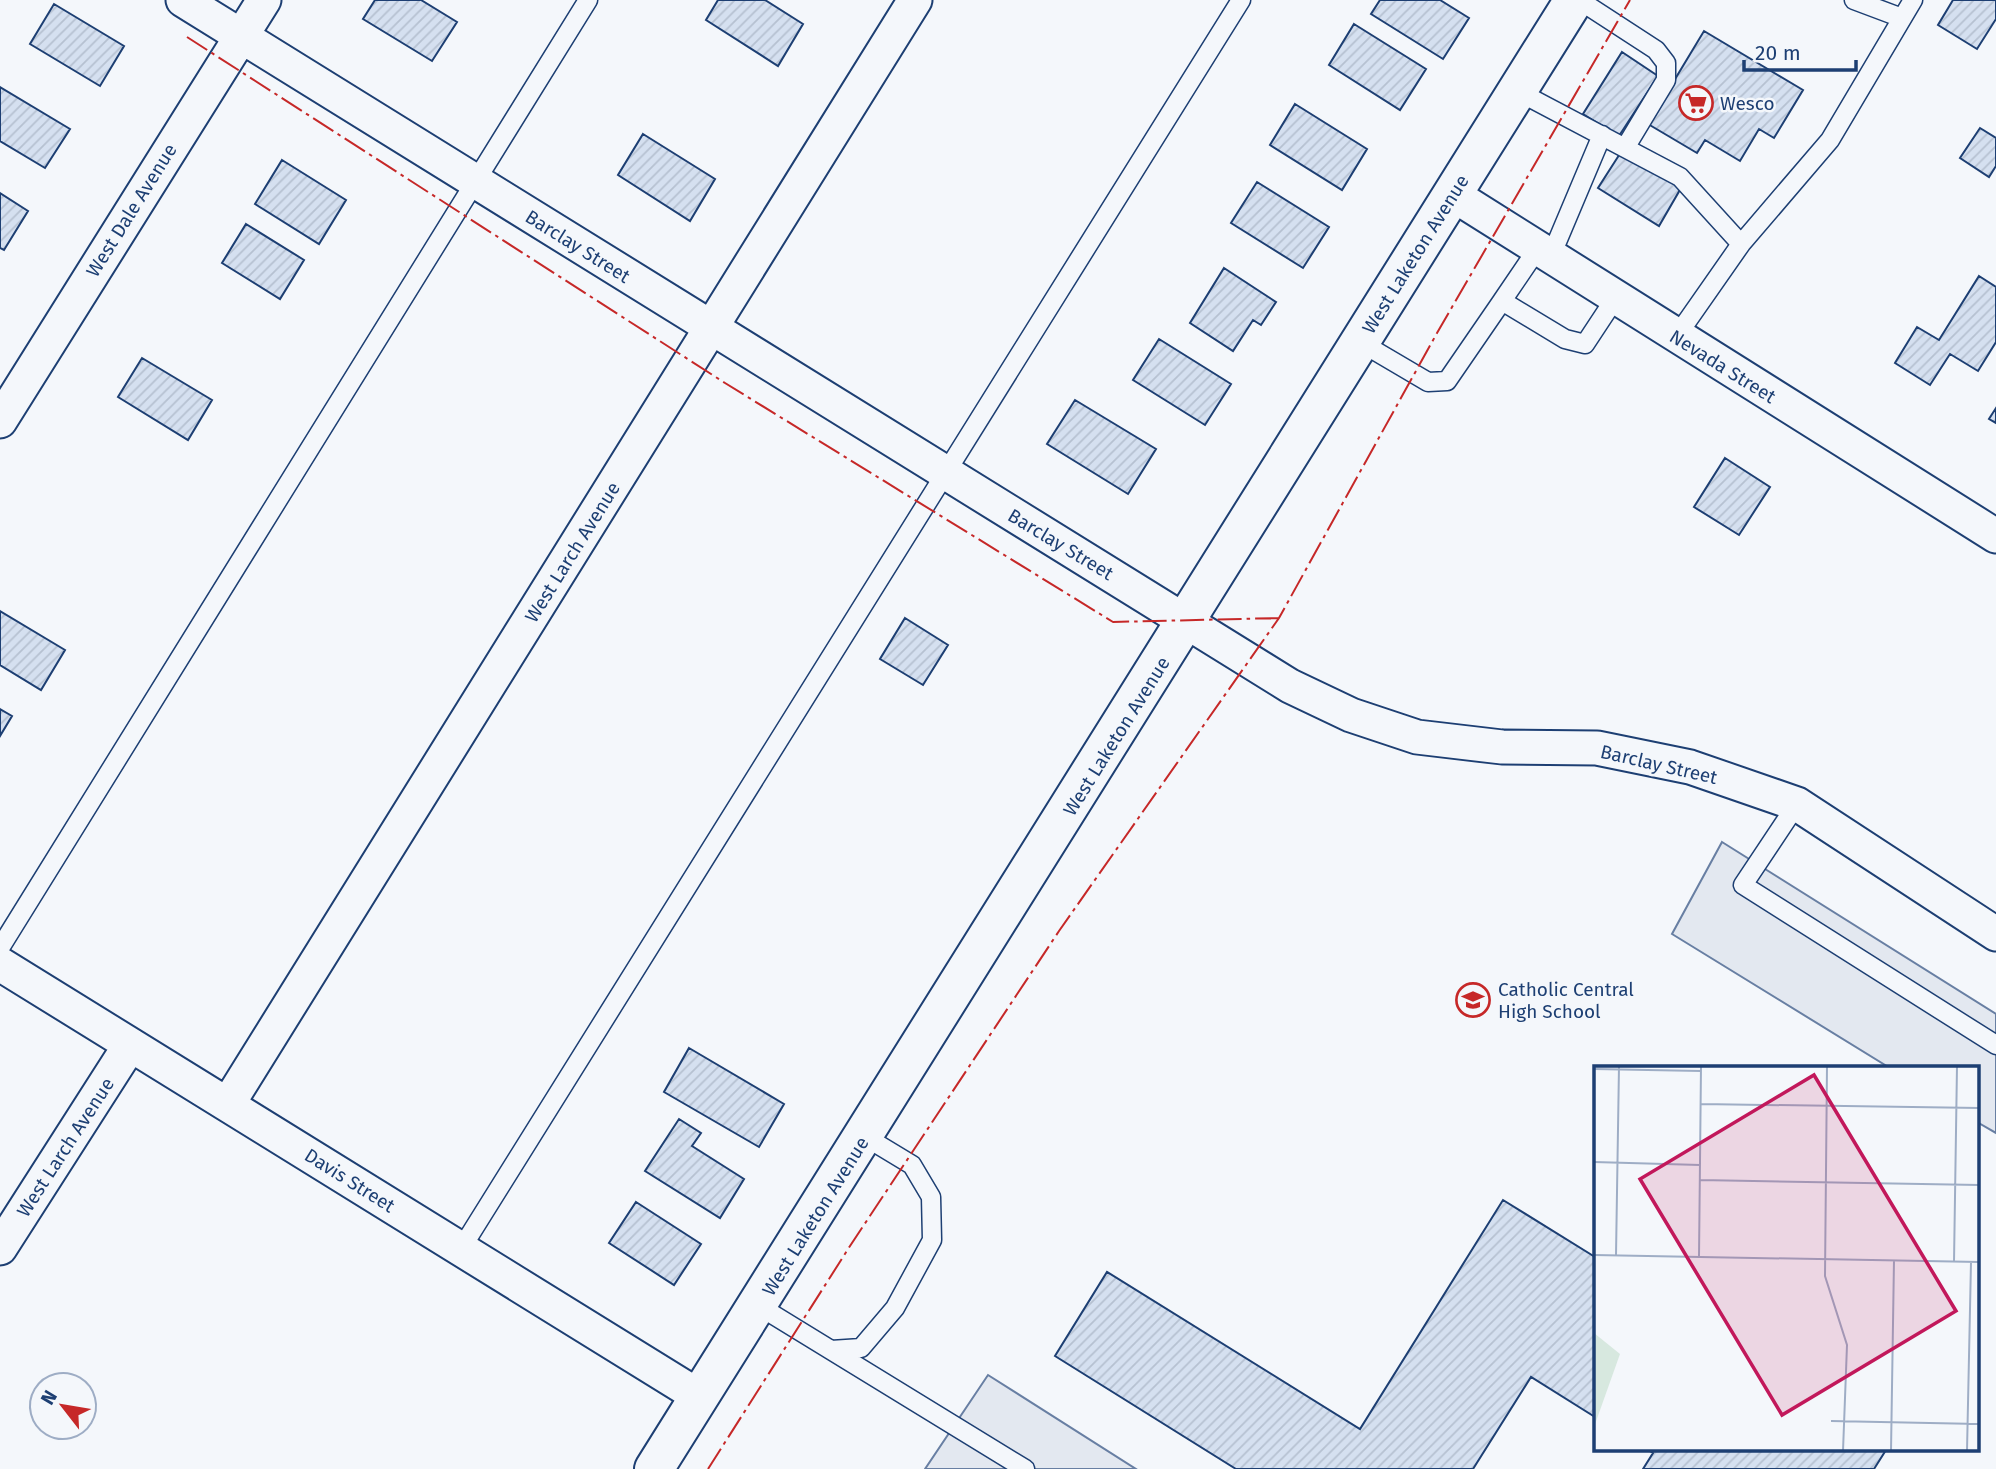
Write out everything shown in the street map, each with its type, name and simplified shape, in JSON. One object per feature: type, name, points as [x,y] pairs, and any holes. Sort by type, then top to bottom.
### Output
[{"type":"main road","name":"West Laketon Avenue","points":[[654,1469],[1188,621],[1574,0]]},
{"type":"street","name":"Barclay Street","points":[[183,0],[1290,686],[1351,715],[1417,737],[1502,747],[1597,748],[1690,767],[1797,804],[1996,934]]},
{"type":"street","name":"West Dale Avenue","points":[[0,421],[239,35],[264,0]]},
{"type":"street","name":"West Larch Avenue","points":[[228,1104],[915,0]]},
{"type":"street","name":"Nevada Street","points":[[1452,194],[1996,536]]},
{"type":"street","name":"Davis Street","points":[[0,964],[700,1397]]},
{"type":"street","name":"West Larch Avenue","points":[[0,1248],[130,1045]]},
{"type":"lane","points":[[0,948],[588,0]]},
{"type":"lane","points":[[461,1249],[1241,0]]},
{"type":"lane","points":[[1579,0],[1656,50],[1666,63],[1666,80],[1625,148]]},
{"type":"lane","points":[[1854,0],[1902,18]]},
{"type":"lane","points":[[1676,337],[1741,244],[1830,140],[1913,0]]},
{"type":"lane","points":[[1517,91],[1679,177],[1741,244]]},
{"type":"lane","points":[[1360,342],[1428,382],[1447,381],[1502,301],[1545,252],[1602,135]]},
{"type":"lane","points":[[1502,301],[1565,339],[1585,344],[1616,297]]},
{"type":"lane","points":[[1797,804],[1743,885],[1996,1045]]},
{"type":"lane","points":[[831,1350],[861,1348],[895,1308],[932,1240],[932,1197],[912,1165],[864,1136]]},
{"type":"lane","points":[[759,1306],[1026,1469]]},
{"type":"shaded area","points":[[1722,842],[1996,1014],[1996,1133],[1979,1123],[1979,1066],[1887,1066],[1672,934]]},
{"type":"shaded area","points":[[988,1375],[1136,1469],[925,1469]]},
{"type":"building","points":[[375,0],[421,0],[457,22],[432,61],[363,19]]},
{"type":"building","points":[[718,0],[765,0],[803,24],[778,66],[706,20]]},
{"type":"building","points":[[1380,0],[1440,0],[1469,18],[1443,59],[1371,14]]},
{"type":"building","points":[[1953,0],[1996,0],[1996,19],[1977,49],[1938,25]]},
{"type":"building","points":[[54,4],[124,46],[100,86],[30,44]]},
{"type":"building","points":[[1354,24],[1426,69],[1400,110],[1329,65]]},
{"type":"building","points":[[1704,31],[1803,90],[1774,138],[1759,129],[1740,161],[1705,140],[1697,153],[1648,124]]},
{"type":"building","points":[[1622,52],[1658,76],[1619,136],[1583,114]]},
{"type":"building","points":[[0,87],[70,129],[45,168],[0,141]]},
{"type":"building","points":[[1295,104],[1367,149],[1342,190],[1270,145]]},
{"type":"building","points":[[1980,128],[1996,138],[1996,166],[1989,177],[1960,158]]},
{"type":"building","points":[[643,134],[715,179],[690,221],[618,175]]},
{"type":"building","points":[[1621,152],[1681,188],[1659,226],[1598,188]]},
{"type":"building","points":[[282,160],[346,200],[319,244],[255,204]]},
{"type":"building","points":[[1257,182],[1329,227],[1303,268],[1231,223]]},
{"type":"building","points":[[0,193],[28,211],[4,250],[0,248]]},
{"type":"building","points":[[246,224],[304,260],[280,299],[222,263]]},
{"type":"building","points":[[1224,268],[1276,302],[1261,325],[1253,320],[1233,351],[1190,323]]},
{"type":"building","points":[[1979,276],[1996,287],[1996,342],[1978,371],[1950,354],[1930,385],[1895,363],[1917,327],[1939,340]]},
{"type":"building","points":[[1159,339],[1231,384],[1205,425],[1133,380]]},
{"type":"building","points":[[142,358],[212,400],[188,440],[118,397]]},
{"type":"building","points":[[1075,400],[1156,449],[1128,494],[1047,444]]},
{"type":"building","points":[[1996,408],[1996,423],[1989,419]]},
{"type":"building","points":[[1725,458],[1770,487],[1739,535],[1694,507]]},
{"type":"building","points":[[0,611],[65,650],[41,690],[0,665]]},
{"type":"building","points":[[905,618],[948,645],[923,685],[880,659]]},
{"type":"building","points":[[0,709],[12,716],[0,736]]},
{"type":"building","points":[[689,1048],[784,1104],[759,1147],[664,1092]]},
{"type":"building","points":[[679,1119],[701,1133],[692,1146],[744,1179],[720,1218],[645,1171]]},
{"type":"building","points":[[1503,1200],[1594,1256],[1594,1416],[1531,1377],[1473,1469],[1236,1469],[1055,1356],[1107,1272],[1360,1429]]},
{"type":"building","points":[[636,1202],[701,1244],[674,1285],[609,1243]]},
{"type":"building","points":[[1885,1452],[1874,1469],[1643,1469],[1653,1453]]},
{"type":"power","points":[[708,1469],[850,1246],[1059,931],[1279,618],[1437,333],[1630,0]]},
{"type":"power","points":[[187,37],[725,383],[1113,622],[1279,618]]},
{"type":"place","name":"Wesco","points":[[1696,103]]},
{"type":"place","name":"Catholic Central High School","points":[[1473,1000]]}]
